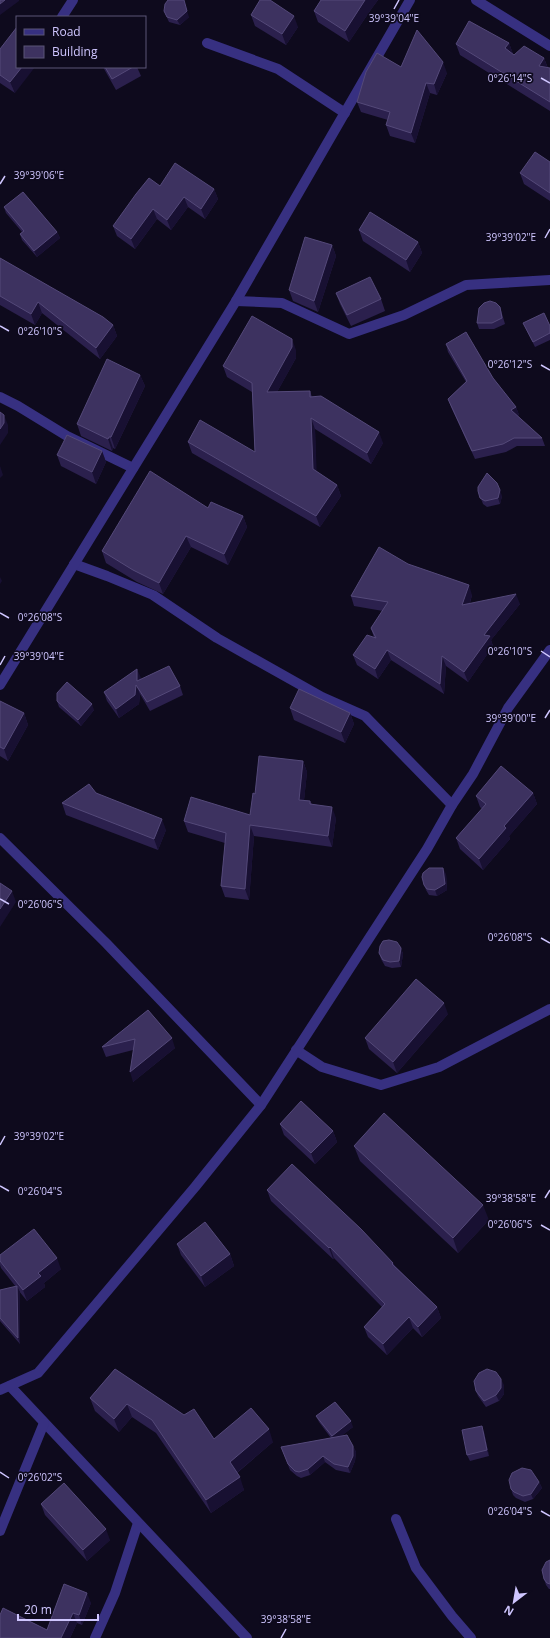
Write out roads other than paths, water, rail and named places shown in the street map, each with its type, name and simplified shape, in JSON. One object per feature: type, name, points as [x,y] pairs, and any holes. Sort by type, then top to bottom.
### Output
[{"type":"street","points":[[63,16],[73,0]]},
{"type":"street","points":[[0,685],[236,301],[410,0]]},
{"type":"street","points":[[476,0],[550,46]]},
{"type":"street","points":[[207,43],[278,69],[345,113]]},
{"type":"street","points":[[236,301],[282,303],[349,334],[404,315],[466,285],[550,280]]},
{"type":"street","points":[[0,397],[18,406],[67,436],[133,468]]},
{"type":"street","points":[[74,564],[153,595],[217,638],[322,697],[365,716],[452,805]]},
{"type":"street","points":[[0,1390],[38,1373],[195,1187],[261,1105],[428,849],[452,805],[473,774],[508,708],[550,650]]},
{"type":"street","points":[[0,838],[106,943],[261,1105]]},
{"type":"street","points":[[296,1050],[322,1067],[382,1085],[439,1068],[550,1009]]},
{"type":"street","points":[[10,1386],[247,1638]]},
{"type":"street","points":[[0,1531],[44,1423]]},
{"type":"street","points":[[396,1519],[416,1568],[452,1616],[471,1638]]},
{"type":"street","points":[[95,1638],[115,1593],[138,1522]]}]
